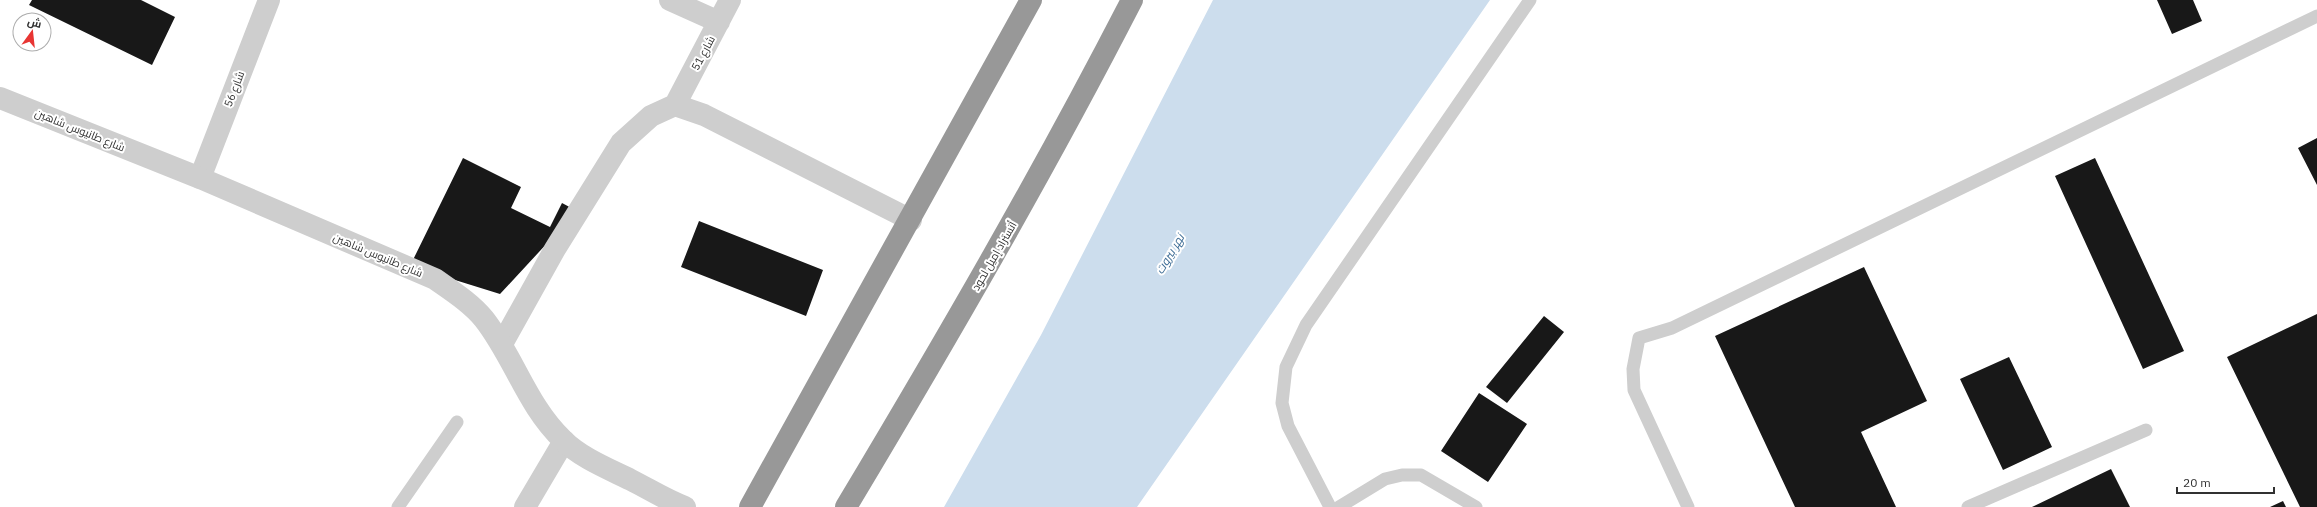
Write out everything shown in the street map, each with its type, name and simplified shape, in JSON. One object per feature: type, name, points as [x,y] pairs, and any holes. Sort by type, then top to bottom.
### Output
[{"type":"highway","points":[[750,507],[1032,0]]},
{"type":"highway","name":"أتستراد إميل لحود","points":[[846,507],[953,328],[1023,206],[1132,0]]},
{"type":"street","name":"شارع 56","points":[[200,178],[269,0]]},
{"type":"street","points":[[670,0],[719,22]]},
{"type":"street","name":"شارع 51","points":[[675,105],[730,0]]},
{"type":"street","name":"شارع طانيوس شاهين","points":[[0,98],[200,178],[435,279],[458,295],[484,318],[502,344],[518,378],[542,416],[564,441],[597,463],[685,507]]},
{"type":"street","points":[[502,344],[555,249],[621,143],[650,116],[675,105],[704,115],[911,220]]},
{"type":"street","points":[[525,507],[564,441]]},
{"type":"lane","points":[[1330,507],[1288,426],[1282,403],[1286,367],[1306,325],[1530,0]]},
{"type":"lane","points":[[1688,507],[1634,390],[1632,369],[1639,338],[1672,328],[2317,16]]},
{"type":"lane","points":[[398,507],[457,422]]},
{"type":"lane","points":[[1968,507],[2146,430]]},
{"type":"lane","points":[[1339,507],[1385,479],[1402,475],[1421,475],[1476,507]]},
{"type":"water","name":"نهر بيروت","points":[[1213,0],[1490,0],[1137,507],[944,507],[1041,335]]},
{"type":"building","points":[[32,0],[141,0],[175,17],[152,65],[52,16],[52,12],[43,12],[29,5]]},
{"type":"building","points":[[2157,0],[2193,0],[2202,21],[2172,34]]},
{"type":"building","points":[[2317,138],[2317,185],[2298,148]]},
{"type":"building","points":[[463,158],[521,187],[511,208],[550,227],[562,203],[577,211],[500,294],[410,266]]},
{"type":"building","points":[[2095,158],[2184,351],[2143,369],[2055,176]]},
{"type":"building","points":[[699,221],[823,270],[806,316],[681,267]]},
{"type":"building","points":[[1864,267],[1927,401],[1861,432],[1896,507],[1795,507],[1715,336]]},
{"type":"building","points":[[2317,314],[2317,507],[2300,507],[2227,357]]},
{"type":"building","points":[[1544,316],[1564,332],[1507,403],[1486,387]]},
{"type":"building","points":[[2009,357],[2052,447],[2003,470],[1960,379]]},
{"type":"building","points":[[1479,393],[1527,424],[1488,482],[1441,451]]},
{"type":"building","points":[[2111,469],[2130,507],[2032,507]]},
{"type":"building","points":[[2283,501],[2286,507],[2270,507]]}]
